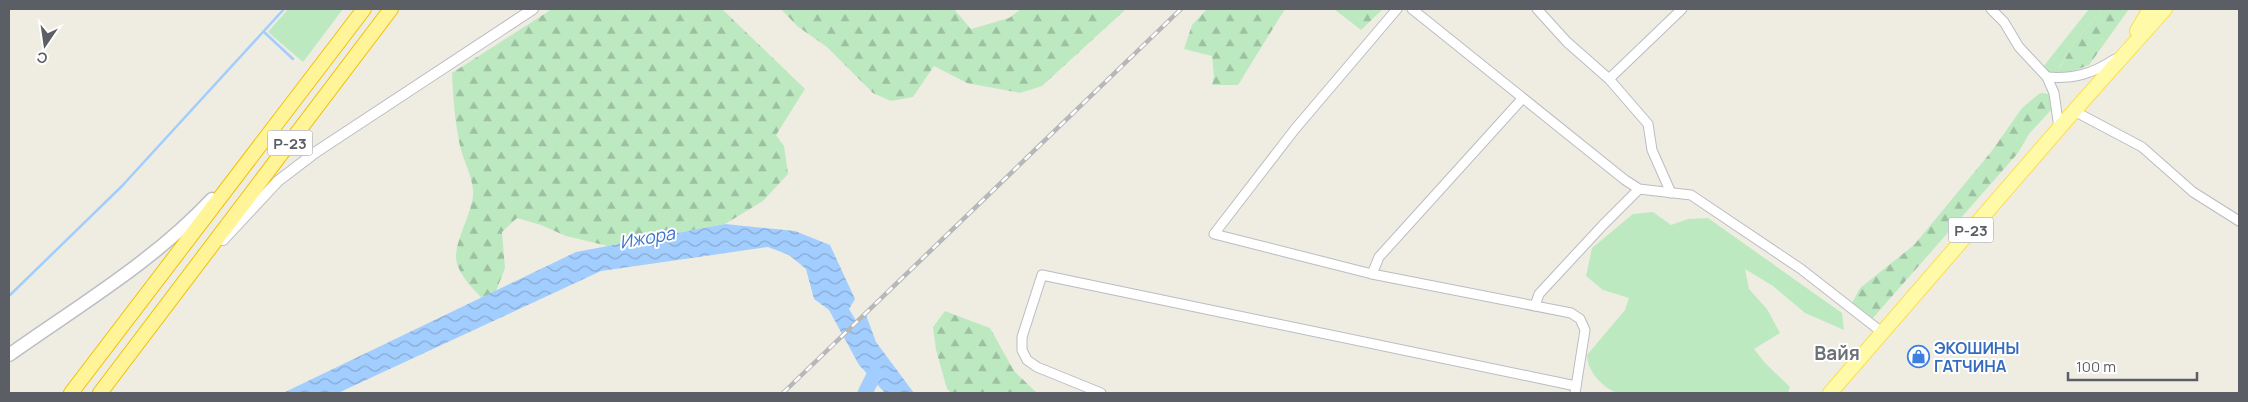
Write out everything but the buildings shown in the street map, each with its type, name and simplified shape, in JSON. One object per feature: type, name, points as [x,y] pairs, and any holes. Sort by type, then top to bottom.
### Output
[{"type":"highway","name":"Р-23","points":[[71,393],[364,9]]},
{"type":"highway","name":"Р-23","points":[[100,393],[391,9]]},
{"type":"main road","name":"Р-23","points":[[1830,393],[2124,54],[2150,9]]},
{"type":"main road","points":[[2124,54],[2165,9]]},
{"type":"main road","points":[[9,355],[144,260],[190,224],[257,149]]},
{"type":"street","points":[[188,277],[278,181],[316,152],[533,9]]},
{"type":"street","points":[[1101,393],[1037,367],[1027,360],[1022,350],[1022,337],[1042,276],[1575,390],[1584,330],[1580,319],[1571,313],[1372,274],[1214,234],[1295,129],[1397,9]]},
{"type":"street","points":[[1412,9],[1522,99],[1640,189],[1691,195],[1801,269],[1883,333]]},
{"type":"street","points":[[1538,9],[1567,42],[1609,80],[1648,124],[1652,150],[1671,193]]},
{"type":"street","points":[[1609,80],[1682,9]]},
{"type":"street","points":[[1991,9],[2004,22],[2019,47],[2047,77],[2054,92],[2059,128]]},
{"type":"street","points":[[2047,77],[2068,79],[2082,76],[2097,71],[2124,54]]},
{"type":"street","points":[[1372,274],[1379,257],[1522,99]]},
{"type":"street","points":[[2074,111],[2142,147],[2193,192],[2239,221]]},
{"type":"street","points":[[1535,306],[1539,294],[1603,225],[1640,189]]},
{"type":"green space","points":[[288,9],[343,9],[303,62],[268,32]]},
{"type":"green space","points":[[552,9],[722,9],[805,89],[776,135],[784,146],[788,174],[763,201],[725,224],[608,246],[566,236],[541,225],[517,218],[502,232],[505,268],[496,291],[482,298],[464,278],[457,264],[457,247],[473,198],[473,190],[458,137],[452,73]]},
{"type":"green space","points":[[781,9],[954,9],[971,29],[1009,18],[1021,9],[1126,9],[1042,86],[1020,93],[967,83],[934,66],[913,97],[891,101],[873,93],[827,47],[797,26]]},
{"type":"green space","points":[[1207,9],[1285,9],[1238,85],[1212,85],[1214,76],[1212,56],[1184,49],[1192,25]]},
{"type":"green space","points":[[1334,9],[1383,9],[1361,30]]},
{"type":"green space","points":[[2089,9],[2103,9],[2076,40],[2059,68],[2065,74],[2055,74],[2048,71],[2043,67]]},
{"type":"green space","points":[[2103,9],[2129,9],[2089,65],[2065,74],[2059,69],[2076,40]]},
{"type":"green space","points":[[2040,93],[2050,94],[2054,103],[2052,109],[2029,134],[2018,153],[1872,319],[1852,303],[1860,288],[1914,245],[1991,152],[2022,108]]},
{"type":"green space","points":[[1653,212],[1671,225],[1688,219],[1708,218],[1842,313],[1844,330],[1805,313],[1773,286],[1745,269],[1749,289],[1767,309],[1780,333],[1754,349],[1766,364],[1790,387],[1788,393],[1617,393],[1606,387],[1596,378],[1590,367],[1587,355],[1625,310],[1629,298],[1603,290],[1586,276],[1592,248],[1633,214]]},
{"type":"green space","points":[[945,311],[990,328],[1014,371],[1037,393],[951,393],[947,389],[936,350],[933,327]]},
{"type":"water","name":"Ижора","points":[[725,224],[795,231],[830,245],[855,299],[849,309],[857,322],[866,315],[876,342],[914,393],[885,393],[859,365],[829,310],[814,299],[806,269],[789,255],[768,247],[601,271],[338,393],[283,393],[576,252]]},
{"type":"waterway","points":[[9,296],[122,186],[284,9]]},
{"type":"waterway","points":[[264,32],[293,59]]},
{"type":"waterway","points":[[865,393],[875,373]]},
{"type":"railway","points":[[783,393],[1181,9]]},
{"type":"place","name":"ЭКОШИНЫ ГАТЧИНА","points":[[1918,357]]},
{"type":"district","name":"Вайя","points":[[1837,353]]}]
